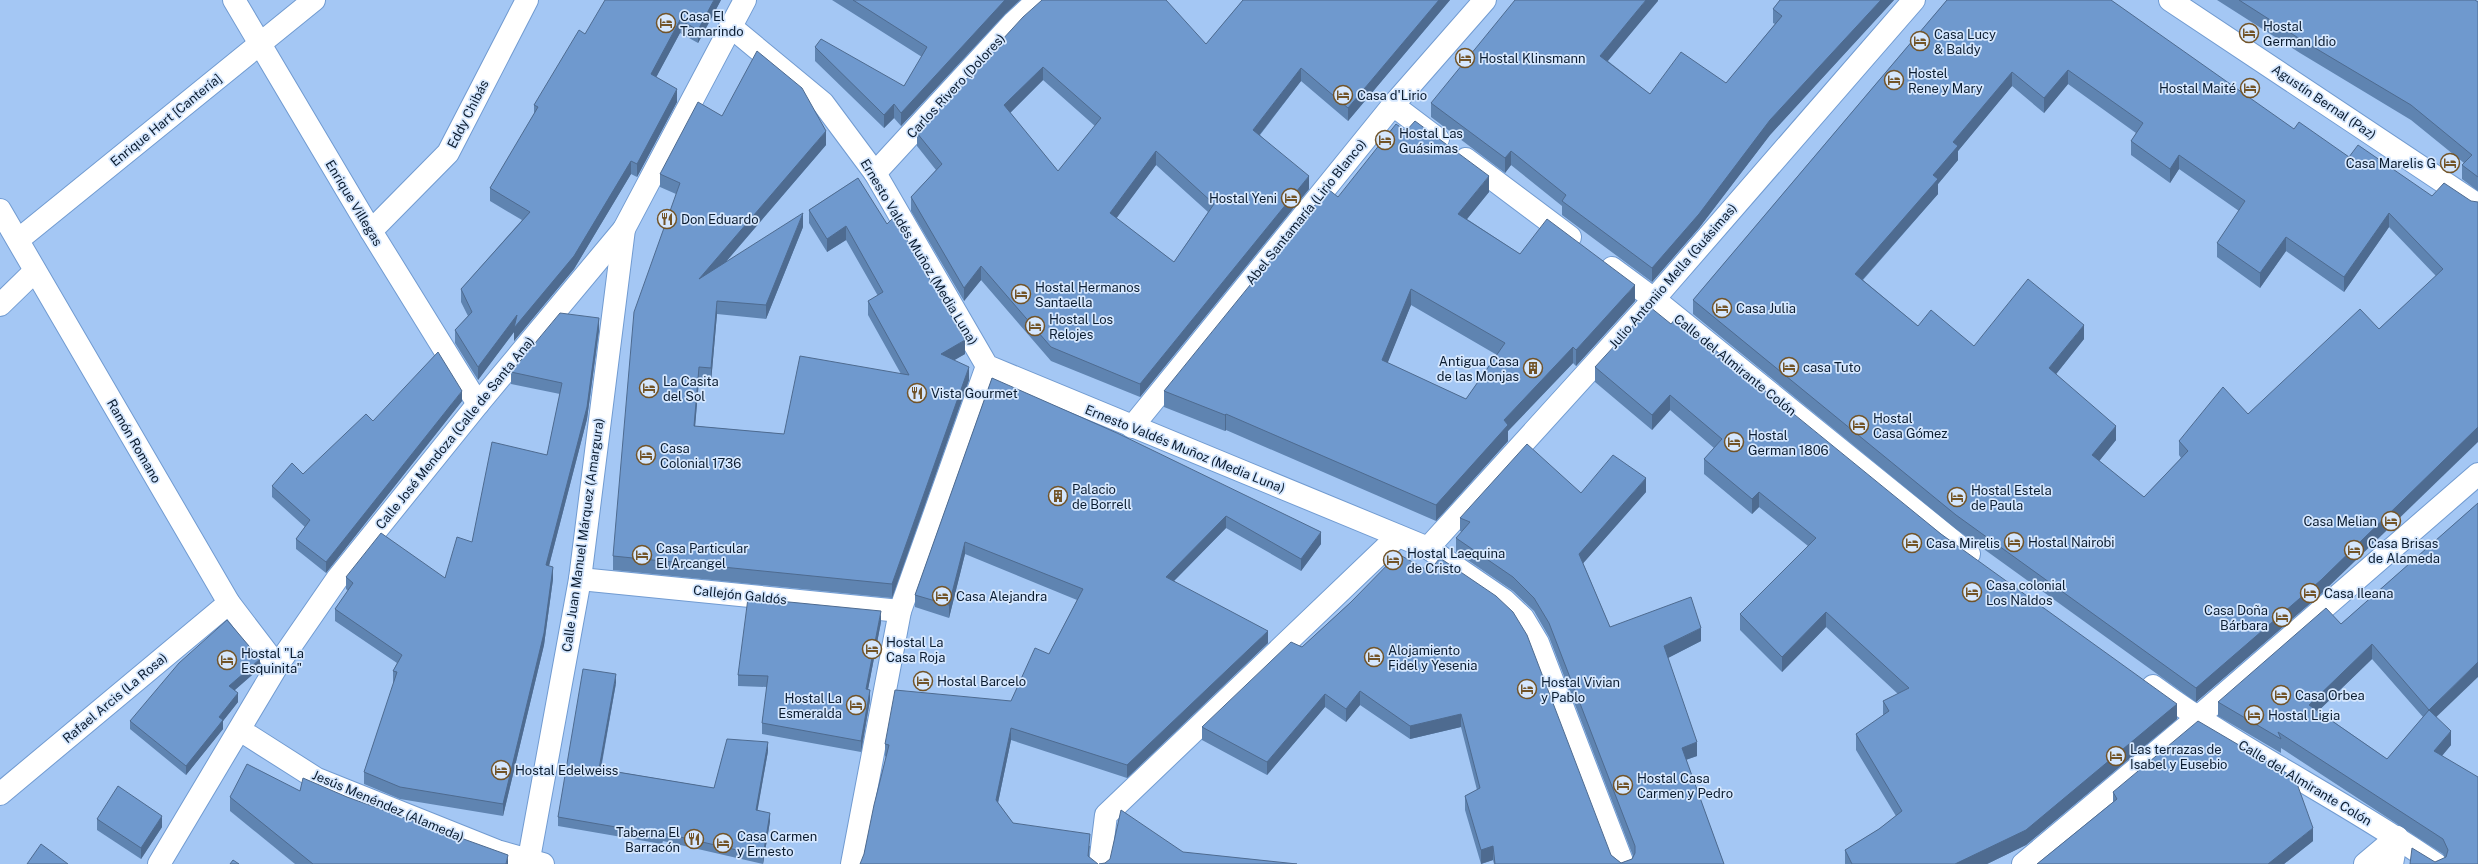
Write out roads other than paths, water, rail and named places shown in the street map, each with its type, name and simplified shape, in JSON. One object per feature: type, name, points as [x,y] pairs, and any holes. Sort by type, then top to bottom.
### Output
[{"type":"street","name":"Enrique Villegas","points":[[234,0],[371,231],[478,404]]},
{"type":"street","name":"Enrique Hart [Cantería]","points":[[18,240],[260,46],[314,0]]},
{"type":"street","name":"Eddy Chibás","points":[[371,231],[448,153],[527,0]]},
{"type":"street","name":"Calle José Mendoza (Calle de Santa Ana)","points":[[159,864],[277,666],[337,579],[478,404],[624,229],[745,0]]},
{"type":"street","name":"Carlos Rivero (Dolores)","points":[[875,173],[1014,22],[1038,0]]},
{"type":"street","name":"Abel Santamaría (Lirio Blanco)","points":[[1132,427],[1393,105],[1485,0]]},
{"type":"street","name":"Julio Antoniio Mella (Guásimas)","points":[[1428,548],[1654,299],[1914,0]]},
{"type":"street","name":"Agustín Bernal (Paz)","points":[[2170,0],[2478,205]]},
{"type":"street","name":"Ernesto Valdés Muñoz (Media Luna)","points":[[730,26],[823,103],[875,173],[987,366],[1428,548],[1504,600],[1523,618],[1538,643],[1553,678],[1623,864]]},
{"type":"street","name":"Calle del Almirante Colón","points":[[1393,105],[1654,299],[1948,539],[1986,567]]},
{"type":"street","name":"Ramón Romano","points":[[0,210],[34,271],[229,603],[277,666]]},
{"type":"street","name":"Calle Juan Manuel Márquez (Amargura)","points":[[534,863],[580,579],[624,229]]},
{"type":"street","points":[[0,305],[34,271]]},
{"type":"street","points":[[852,864],[900,610],[987,366]]},
{"type":"street","points":[[2023,864],[2197,718],[2478,474]]},
{"type":"street","points":[[1100,864],[1106,815],[1398,536]]},
{"type":"street","name":"Callejón Galdós","points":[[580,579],[900,610]]},
{"type":"street","name":"Rafael Arcis (La Rosa)","points":[[0,794],[229,603]]},
{"type":"street","name":"Calle del Almirante Colón","points":[[2133,672],[2197,718],[2397,837],[2436,864]]},
{"type":"street","name":"Jesús Menéndez (Alameda)","points":[[240,730],[317,779],[497,851],[534,863]]},
{"type":"street","points":[[2365,864],[2397,837]]},
{"type":"street","points":[[2392,864],[2397,837]]},
{"type":"place","name":"Casa El Tamarindo","points":[[666,23]]},
{"type":"place","name":"Hostal German Idio","points":[[2249,33]]},
{"type":"place","name":"Casa Lucy & Baldy","points":[[1920,41]]},
{"type":"place","name":"Hostal Klinsmann","points":[[1465,58]]},
{"type":"place","name":"Hostel Rene y Mary","points":[[1894,80]]},
{"type":"place","name":"Hostal Maité","points":[[2250,88]]},
{"type":"place","name":"Casa d'Lirio","points":[[1343,95]]},
{"type":"place","name":"Hostal Las Guásimas","points":[[1385,140]]},
{"type":"place","name":"Casa Marelis G","points":[[2450,163]]},
{"type":"place","name":"Hostal Yeni","points":[[1291,198]]},
{"type":"place","name":"Don Eduardo","points":[[667,219]]},
{"type":"place","name":"Hostal Hermanos Santaella","points":[[1021,294]]},
{"type":"place","name":"Casa Julia","points":[[1722,308]]},
{"type":"place","name":"Hostal Los Relojes","points":[[1035,326]]},
{"type":"place","name":"casa Tuto","points":[[1789,367]]},
{"type":"place","name":"Antigua Casa de las Monjas","points":[[1533,368]]},
{"type":"place","name":"La Casita del Sol","points":[[649,388]]},
{"type":"place","name":"Vista Gourmet","points":[[917,393]]},
{"type":"place","name":"Hostal Casa Gómez","points":[[1859,425]]},
{"type":"place","name":"Hostal German 1806","points":[[1734,442]]},
{"type":"place","name":"Casa Colonial 1736","points":[[646,455]]},
{"type":"place","name":"Palacio de Borrell","points":[[1058,496]]},
{"type":"place","name":"Hostal Estela de Paula","points":[[1957,497]]},
{"type":"place","name":"Casa Melian","points":[[2391,521]]},
{"type":"place","name":"Hostal Nairobi","points":[[2014,542]]},
{"type":"place","name":"Casa Mirelis","points":[[1912,543]]},
{"type":"place","name":"Casa Brisas de Alameda","points":[[2354,550]]},
{"type":"place","name":"Casa Particular El Arcangel","points":[[642,555]]},
{"type":"place","name":"Hostal Laequina de Cristo","points":[[1393,560]]},
{"type":"place","name":"Casa colonial Los Naldos","points":[[1972,592]]},
{"type":"place","name":"Casa Ileana","points":[[2310,593]]},
{"type":"place","name":"Casa Alejandra","points":[[942,596]]},
{"type":"place","name":"Casa Doña Bárbara","points":[[2282,617]]},
{"type":"place","name":"Hostal La Casa Roja","points":[[872,649]]},
{"type":"place","name":"Alojamiento Fidel y Yesenia","points":[[1374,657]]},
{"type":"place","name":"Hostal \"La Esquinita\"","points":[[227,660]]},
{"type":"place","name":"Hostal Barcelo","points":[[923,681]]},
{"type":"place","name":"Hostal Vivian y Pablo","points":[[1527,689]]},
{"type":"place","name":"Casa Orbea","points":[[2281,695]]},
{"type":"place","name":"Hostal La Esmeralda","points":[[856,705]]},
{"type":"place","name":"Hostal Ligia","points":[[2254,715]]},
{"type":"place","name":"Las terrazas de Isabel y Eusebio","points":[[2116,756]]},
{"type":"place","name":"Hostal Edelweiss","points":[[501,770]]},
{"type":"place","name":"Hostal Casa Carmen y Pedro","points":[[1623,785]]},
{"type":"place","name":"Taberna El Barracón","points":[[694,839]]},
{"type":"place","name":"Casa Carmen y Ernesto","points":[[723,843]]}]
